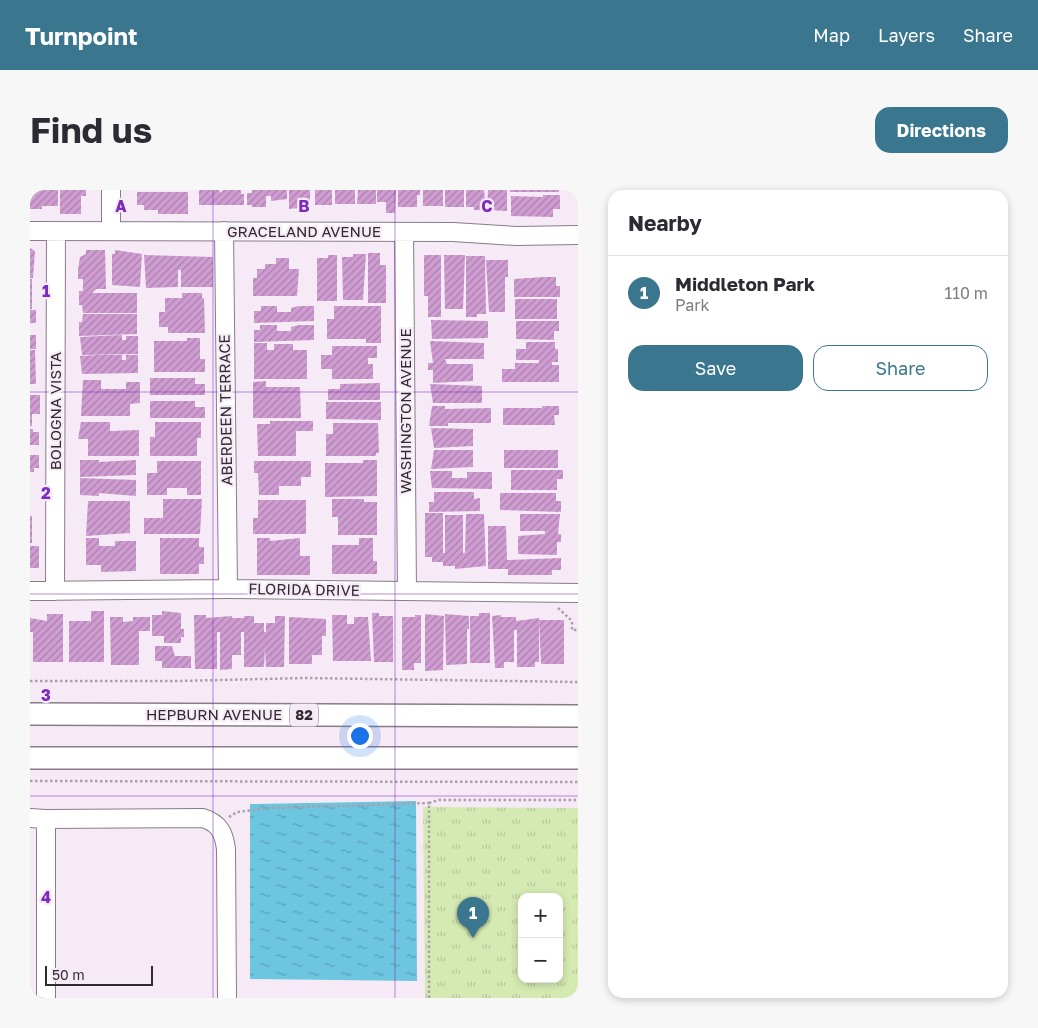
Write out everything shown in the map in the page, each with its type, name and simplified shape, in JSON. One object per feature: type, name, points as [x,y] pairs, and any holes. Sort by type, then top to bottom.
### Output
[{"type":"main road","name":"HEPBURN AVENUE","points":[[30,714],[578,716]]},
{"type":"main road","points":[[30,758],[578,758]]},
{"type":"street","points":[[111,190],[111,231]]},
{"type":"street","name":"GRACELAND AVENUE","points":[[30,231],[404,232],[578,235]]},
{"type":"street","name":"BOLOGNA VISTA","points":[[55,591],[56,231]]},
{"type":"street","name":"ABERDEEN TERRACE","points":[[224,231],[228,589]]},
{"type":"street","name":"WASHINGTON AVENUE","points":[[404,232],[407,591]]},
{"type":"street","name":"FLORIDA DRIVE","points":[[30,591],[228,589],[578,593]]},
{"type":"street","points":[[46,998],[38,819],[203,818],[218,825],[225,840],[227,998]]},
{"type":"path","points":[[30,681],[305,678],[578,682]]},
{"type":"path","points":[[30,780],[578,782]]},
{"type":"path","points":[[218,825],[237,812],[272,808],[429,803],[439,800],[578,800]]},
{"type":"path","points":[[429,803],[429,998]]},
{"type":"green space","points":[[423,807],[578,808],[578,998],[425,998]]},
{"type":"water","points":[[416,801],[417,981],[250,979],[250,804]]},
{"type":"building","points":[[30,190],[58,190],[58,206],[42,206],[42,209],[30,209]]},
{"type":"building","points":[[60,190],[86,190],[86,196],[81,196],[81,214],[60,214]]},
{"type":"building","points":[[199,190],[219,190],[221,193],[223,190],[241,190],[241,194],[244,194],[244,205],[199,205]]},
{"type":"building","points":[[252,190],[287,190],[287,199],[271,201],[271,196],[266,196],[266,207],[252,207],[252,205],[247,205],[247,193],[252,193]]},
{"type":"building","points":[[289,190],[310,190],[310,207],[289,209]]},
{"type":"building","points":[[315,190],[332,190],[332,205],[315,205]]},
{"type":"building","points":[[335,190],[355,190],[355,204],[335,204]]},
{"type":"building","points":[[358,190],[376,190],[376,204],[357,204]]},
{"type":"building","points":[[377,190],[396,190],[395,213],[386,213],[386,202],[377,202]]},
{"type":"building","points":[[398,190],[420,190],[420,195],[417,195],[417,207],[398,207]]},
{"type":"building","points":[[423,190],[443,190],[443,206],[423,206]]},
{"type":"building","points":[[445,190],[464,190],[464,207],[445,207]]},
{"type":"building","points":[[466,190],[484,190],[486,210],[474,210],[474,207],[466,207]]},
{"type":"building","points":[[488,190],[507,190],[507,211],[487,210]]},
{"type":"building","points":[[510,190],[559,190],[559,192],[510,192]]},
{"type":"building","points":[[137,192],[188,192],[188,214],[158,214],[158,210],[144,210],[144,205],[137,205]]},
{"type":"building","points":[[543,195],[560,195],[560,209],[553,209],[553,217],[511,216],[511,196],[543,197]]},
{"type":"building","points":[[30,248],[35,251],[33,278],[30,278]]},
{"type":"building","points":[[86,250],[105,250],[106,289],[96,289],[92,293],[137,293],[137,313],[83,313],[82,305],[79,305],[79,291],[83,291],[83,279],[78,279],[78,270],[80,257],[86,254]]},
{"type":"building","points":[[115,250],[142,254],[140,287],[112,285],[112,254],[115,254]]},
{"type":"building","points":[[368,253],[380,253],[380,265],[386,265],[386,303],[368,303]]},
{"type":"building","points":[[353,254],[366,254],[363,300],[343,300],[342,257],[353,257]]},
{"type":"building","points":[[144,255],[213,257],[213,287],[181,287],[181,270],[178,270],[178,287],[146,288]]},
{"type":"building","points":[[328,255],[337,255],[337,301],[317,301],[317,258],[328,258]]},
{"type":"building","points":[[424,255],[441,255],[441,317],[428,317],[428,296],[424,296]]},
{"type":"building","points":[[444,255],[465,255],[463,309],[445,309]]},
{"type":"building","points":[[466,256],[485,256],[486,314],[477,314],[477,317],[466,317]]},
{"type":"building","points":[[276,258],[289,258],[289,269],[299,269],[297,296],[253,296],[253,278],[257,278],[257,269],[265,269],[265,264],[276,264]]},
{"type":"building","points":[[486,260],[508,260],[508,277],[505,277],[505,312],[489,312]]},
{"type":"building","points":[[556,277],[556,286],[560,286],[560,297],[514,297],[514,279]]},
{"type":"building","points":[[30,279],[32,279],[32,309],[30,309]]},
{"type":"building","points":[[182,293],[202,293],[202,298],[204,298],[205,333],[168,333],[168,327],[159,327],[159,312],[165,312],[165,298],[182,298]]},
{"type":"building","points":[[515,299],[557,299],[557,319],[515,319]]},
{"type":"building","points":[[261,306],[277,306],[277,312],[291,312],[291,308],[314,306],[314,321],[254,323],[254,311],[261,311]]},
{"type":"building","points":[[334,306],[381,306],[381,343],[366,343],[366,339],[327,339],[327,319],[334,319]]},
{"type":"building","points":[[30,310],[36,310],[36,323],[30,323]]},
{"type":"building","points":[[83,314],[137,314],[137,334],[79,336],[79,322],[82,322]]},
{"type":"building","points":[[431,320],[488,321],[488,338],[432,339]]},
{"type":"building","points":[[516,321],[559,321],[559,331],[554,331],[554,340],[516,339]]},
{"type":"building","points":[[260,325],[277,325],[277,331],[291,331],[291,327],[314,325],[314,340],[254,342],[254,330],[260,330]]},
{"type":"building","points":[[30,335],[36,335],[36,349],[30,349]]},
{"type":"building","points":[[122,335],[122,340],[126,340],[126,336],[138,336],[138,354],[82,355],[80,337]]},
{"type":"building","points":[[187,338],[200,338],[200,359],[205,359],[205,372],[154,372],[154,341],[187,341]]},
{"type":"building","points":[[430,341],[484,343],[484,359],[445,359],[447,364],[473,364],[473,381],[433,383],[433,370],[428,370],[428,363],[433,363]]},
{"type":"building","points":[[526,342],[555,342],[555,349],[558,349],[558,362],[552,362],[552,365],[559,365],[559,382],[502,382],[502,369],[515,369],[515,363],[539,363],[539,360],[516,360],[516,349],[526,349]]},
{"type":"building","points":[[254,343],[267,343],[267,350],[274,350],[274,344],[293,344],[293,350],[307,350],[307,379],[254,379]]},
{"type":"building","points":[[332,346],[377,346],[377,358],[368,358],[368,364],[373,364],[373,379],[332,379],[332,369],[321,369],[321,355],[332,355]]},
{"type":"building","points":[[30,350],[35,350],[36,384],[30,384]]},
{"type":"building","points":[[122,355],[122,360],[126,360],[126,355],[138,355],[138,373],[82,374],[80,356]]},
{"type":"building","points":[[150,378],[195,378],[195,384],[205,384],[205,395],[150,395]]},
{"type":"building","points":[[83,380],[101,380],[101,389],[126,389],[126,382],[140,382],[140,403],[130,404],[130,416],[81,416]]},
{"type":"building","points":[[266,381],[266,387],[300,387],[301,418],[253,418],[253,382]]},
{"type":"building","points":[[380,383],[380,400],[328,400],[328,389],[340,389],[340,384]]},
{"type":"building","points":[[430,384],[482,386],[482,403],[433,403]]},
{"type":"building","points":[[30,395],[40,395],[40,414],[32,414],[32,426],[30,426]]},
{"type":"building","points":[[150,401],[195,401],[195,407],[205,407],[205,418],[150,418]]},
{"type":"building","points":[[326,402],[381,402],[381,420],[326,419]]},
{"type":"building","points":[[432,406],[445,406],[445,409],[491,408],[491,423],[448,423],[448,426],[429,426]]},
{"type":"building","points":[[542,406],[559,406],[559,415],[554,415],[555,425],[503,425],[503,408],[542,408]]},
{"type":"building","points":[[270,421],[313,421],[313,431],[296,431],[296,456],[258,456],[257,424],[270,424]]},
{"type":"building","points":[[81,422],[110,422],[110,431],[139,430],[139,456],[88,456],[88,439],[78,439]]},
{"type":"building","points":[[155,422],[201,422],[201,438],[197,438],[197,456],[150,456],[150,437],[155,437]]},
{"type":"building","points":[[333,423],[378,423],[379,453],[376,453],[376,456],[326,456],[326,434],[333,434]]},
{"type":"building","points":[[431,428],[473,429],[473,446],[434,448]]},
{"type":"building","points":[[30,429],[33,429],[33,432],[39,432],[39,445],[30,445]]},
{"type":"building","points":[[434,450],[473,450],[473,467],[431,469]]},
{"type":"building","points":[[504,450],[558,450],[558,468],[504,468]]},
{"type":"building","points":[[30,455],[39,455],[39,468],[34,468],[34,472],[30,472]]},
{"type":"building","points":[[80,460],[99,460],[99,462],[136,460],[136,475],[80,477]]},
{"type":"building","points":[[363,460],[377,460],[377,496],[325,497],[325,463],[363,463]]},
{"type":"building","points":[[157,461],[201,461],[201,495],[187,495],[187,488],[167,488],[167,495],[147,495],[147,473],[157,473]]},
{"type":"building","points":[[254,461],[311,461],[311,477],[301,477],[301,486],[279,486],[279,495],[259,495],[258,473],[254,473]]},
{"type":"building","points":[[511,470],[563,470],[563,479],[557,479],[557,490],[511,490]]},
{"type":"building","points":[[430,471],[452,471],[452,478],[467,478],[467,472],[492,472],[492,489],[432,488]]},
{"type":"building","points":[[80,478],[136,480],[136,496],[99,493],[99,496],[80,495]]},
{"type":"building","points":[[434,492],[474,492],[474,499],[480,498],[480,511],[429,512],[429,502],[434,502]]},
{"type":"building","points":[[500,493],[556,493],[556,501],[561,501],[561,512],[500,510]]},
{"type":"building","points":[[163,499],[202,499],[200,534],[144,534],[144,518],[163,518]]},
{"type":"building","points":[[332,499],[364,499],[364,502],[377,502],[377,535],[338,535],[338,517],[332,517]]},
{"type":"building","points":[[258,500],[306,500],[306,534],[253,534],[253,518],[258,518]]},
{"type":"building","points":[[88,501],[130,501],[130,533],[86,536]]},
{"type":"building","points":[[425,513],[443,513],[443,553],[445,553],[445,515],[463,515],[463,553],[465,553],[466,514],[484,514],[486,566],[455,569],[455,566],[443,566],[443,562],[432,562],[432,557],[425,557]]},
{"type":"building","points":[[520,514],[560,514],[558,534],[561,534],[561,542],[557,542],[557,555],[518,554],[518,536],[545,534],[545,531],[520,531]]},
{"type":"building","points":[[30,516],[32,516],[32,543],[30,543]]},
{"type":"building","points":[[488,526],[506,526],[507,560],[561,558],[561,570],[552,570],[552,575],[508,575],[508,569],[488,569]]},
{"type":"building","points":[[86,538],[99,538],[99,546],[115,546],[115,541],[136,541],[136,571],[101,572],[101,565],[86,565]]},
{"type":"building","points":[[160,538],[199,538],[199,547],[204,547],[204,564],[199,564],[199,574],[160,574]]},
{"type":"building","points":[[257,538],[270,538],[270,541],[300,538],[300,556],[310,556],[310,575],[257,575]]},
{"type":"building","points":[[359,538],[373,538],[373,561],[377,561],[377,574],[332,574],[332,545],[359,545]]},
{"type":"building","points":[[30,546],[39,546],[39,568],[30,568]]},
{"type":"building","points":[[91,611],[104,611],[104,662],[69,662],[69,621],[91,621]]},
{"type":"building","points":[[162,611],[181,613],[181,629],[184,629],[184,637],[181,637],[181,643],[164,643],[164,636],[152,636],[152,615],[162,615]]},
{"type":"building","points":[[372,613],[379,613],[379,616],[393,616],[393,662],[374,662]]},
{"type":"building","points":[[479,613],[490,613],[490,663],[470,663],[470,616],[479,616]]},
{"type":"building","points":[[47,614],[63,614],[63,662],[33,662],[33,632],[30,632],[30,618],[47,621]]},
{"type":"building","points":[[425,614],[444,616],[443,670],[425,671]]},
{"type":"building","points":[[445,614],[469,616],[467,664],[446,665]]},
{"type":"building","points":[[194,615],[206,615],[206,618],[232,616],[232,618],[244,618],[244,616],[254,616],[254,623],[264,623],[264,632],[266,632],[266,623],[275,623],[275,616],[285,616],[284,667],[266,667],[265,648],[264,667],[244,667],[244,632],[241,632],[241,655],[232,655],[232,669],[220,670],[220,632],[217,632],[217,669],[195,669]]},
{"type":"building","points":[[332,615],[347,615],[347,624],[354,624],[354,617],[368,617],[371,661],[333,661]]},
{"type":"building","points":[[415,615],[421,615],[421,663],[414,663],[414,670],[402,670],[402,617],[415,617]]},
{"type":"building","points":[[501,615],[501,617],[516,617],[516,621],[539,618],[539,662],[535,662],[535,667],[517,667],[517,630],[514,630],[514,662],[504,662],[504,668],[495,668],[492,616]]},
{"type":"building","points":[[110,617],[123,617],[123,622],[133,621],[133,617],[150,617],[150,631],[139,631],[139,665],[111,665]]},
{"type":"building","points":[[289,617],[326,619],[326,636],[322,636],[322,655],[312,655],[312,664],[289,664]]},
{"type":"building","points":[[539,620],[564,620],[564,664],[541,664]]},
{"type":"building","points":[[155,646],[172,646],[175,656],[191,656],[191,668],[162,668],[162,661],[155,661]]},
{"type":"place","name":"Middleton Park","points":[[473,938]]}]
